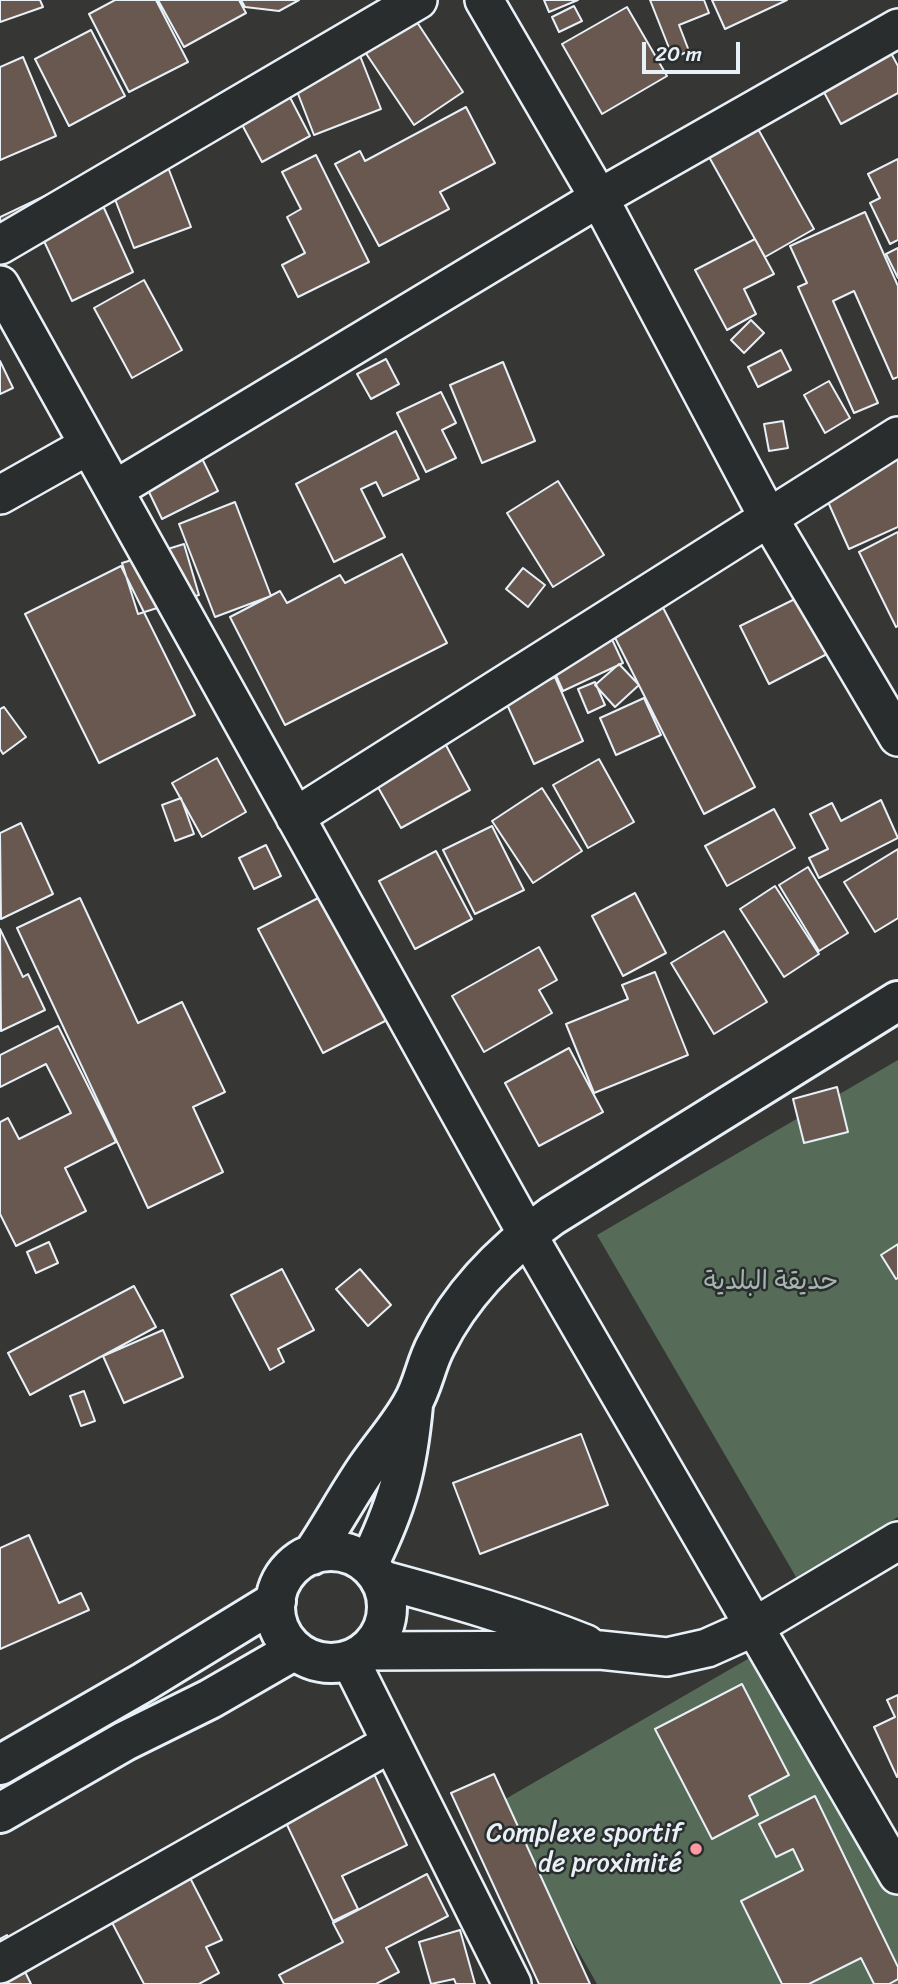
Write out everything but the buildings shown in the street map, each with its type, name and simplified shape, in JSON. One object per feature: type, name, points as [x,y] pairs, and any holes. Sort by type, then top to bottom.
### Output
[{"type":"main road","points":[[312,1555],[338,1518],[364,1472],[413,1403],[434,1347],[451,1316],[499,1259],[552,1216],[898,1001]]},
{"type":"main road","points":[[374,1572],[402,1484],[413,1403]]},
{"type":"main road","points":[[332,1551],[350,1555],[374,1572],[387,1598],[386,1618],[379,1636],[359,1656],[330,1664],[311,1660],[295,1650],[282,1634],[277,1620],[276,1601],[281,1582],[293,1566],[312,1555],[332,1551]]},
{"type":"main road","points":[[0,1766],[276,1601]]},
{"type":"main road","points":[[0,1813],[114,1747],[210,1699],[295,1650]]},
{"type":"street","points":[[0,246],[418,0]]},
{"type":"street","points":[[484,0],[599,198],[768,517],[898,737]]},
{"type":"street","points":[[114,490],[599,198],[898,28]]},
{"type":"street","points":[[0,285],[527,1234],[898,1875]]},
{"type":"street","points":[[295,817],[898,436]]},
{"type":"street","points":[[0,495],[89,445]]},
{"type":"street","points":[[512,1984],[391,1743],[359,1656],[600,1650],[667,1657],[707,1648],[754,1627],[898,1541]]},
{"type":"street","points":[[374,1572],[533,1622],[600,1650]]},
{"type":"street","points":[[0,1964],[391,1743]]},
{"type":"green space","name":"حديقة البلدية","points":[[898,1060],[898,1517],[796,1577],[597,1235]]},
{"type":"green space","name":"Complexe sportif de proximité","points":[[760,1652],[898,1894],[898,1984],[597,1984],[495,1805]]},
{"type":"place","name":"Complexe sportif de proximité","points":[[696,1849]]}]
